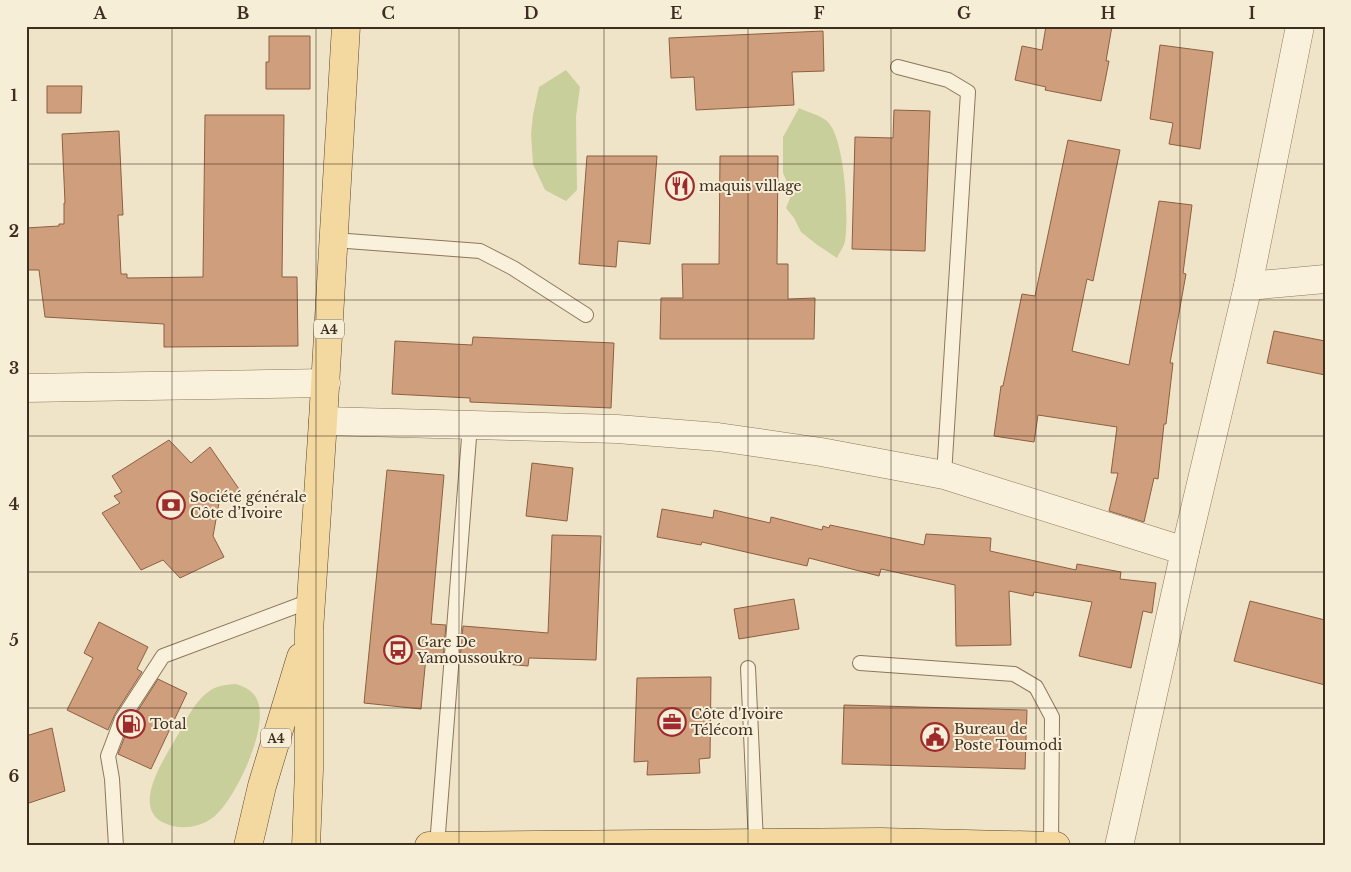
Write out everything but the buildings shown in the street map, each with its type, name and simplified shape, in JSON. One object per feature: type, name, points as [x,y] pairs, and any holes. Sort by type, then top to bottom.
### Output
[{"type":"main road","name":"A4","points":[[306,846],[309,770],[310,601],[324,421],[346,26]]},
{"type":"main road","name":"A4","points":[[248,846],[262,786],[309,631]]},
{"type":"main road","points":[[429,846],[880,842],[1056,846]]},
{"type":"street","points":[[1119,846],[1185,551],[1248,286],[1300,26]]},
{"type":"street","points":[[1248,286],[1325,279]]},
{"type":"street","points":[[26,388],[326,384]]},
{"type":"street","points":[[324,421],[617,429],[718,437],[821,452],[944,475],[1185,551]]},
{"type":"lane","points":[[898,67],[948,80],[968,92],[944,475]]},
{"type":"lane","points":[[334,240],[480,251],[513,268],[586,315]]},
{"type":"lane","points":[[436,846],[470,425]]},
{"type":"lane","points":[[116,846],[112,779],[108,756],[122,719],[163,656],[179,648],[310,601]]},
{"type":"lane","points":[[860,663],[1014,674],[1036,687],[1052,717],[1051,846]]},
{"type":"lane","points":[[748,668],[756,843]]},
{"type":"green space","points":[[566,70],[580,87],[576,117],[577,190],[566,201],[545,190],[533,164],[531,134],[539,87]]},
{"type":"green space","points":[[799,108],[827,121],[838,143],[846,197],[846,230],[844,245],[837,258],[801,232],[786,208],[792,193],[783,173],[783,137]]},
{"type":"green space","points":[[236,684],[247,688],[255,695],[260,714],[254,745],[232,794],[215,816],[197,826],[175,827],[162,822],[154,814],[150,805],[150,793],[165,757],[198,702],[211,690],[225,685]]},
{"type":"place","name":"maquis village","points":[[680,186]]},
{"type":"place","name":"Société générale Côte d’Ivoire","points":[[171,505]]},
{"type":"place","name":"Gare De Yamoussoukro","points":[[398,650]]},
{"type":"place","name":"Côte d'Ivoire Télécom","points":[[672,722]]},
{"type":"place","name":"Total","points":[[131,724]]},
{"type":"place","name":"Bureau de Poste Toumodi","points":[[935,737]]}]
